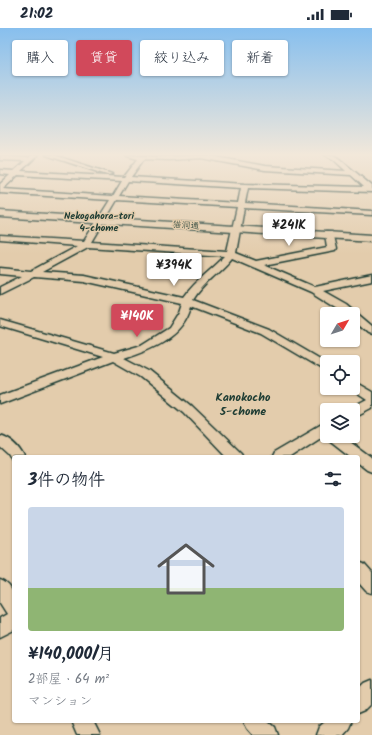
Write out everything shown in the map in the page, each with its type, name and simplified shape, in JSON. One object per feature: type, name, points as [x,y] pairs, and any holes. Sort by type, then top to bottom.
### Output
[{"type":"street","points":[[0,291],[87,244],[120,188]]},
{"type":"street","points":[[0,400],[114,357],[146,347],[173,330],[184,312],[187,301],[196,287],[220,267],[231,254],[245,188]]},
{"type":"street","points":[[359,188],[372,190]]},
{"type":"street","points":[[0,191],[372,213]]},
{"type":"street","name":"猫洞通","points":[[0,214],[237,228],[372,238]]},
{"type":"street","points":[[256,264],[332,249],[329,234]]},
{"type":"street","points":[[0,238],[231,254],[314,290],[343,307]]},
{"type":"street","points":[[0,271],[84,278],[187,301],[265,331],[320,363]]},
{"type":"street","points":[[314,290],[372,278]]},
{"type":"street","points":[[360,322],[372,332]]},
{"type":"street","points":[[0,323],[114,357],[145,374],[188,409],[234,455]]},
{"type":"street","points":[[360,390],[372,398]]},
{"type":"street","points":[[360,409],[372,403]]},
{"type":"street","points":[[283,455],[320,435]]},
{"type":"street","points":[[0,440],[17,455]]},
{"type":"street","points":[[343,443],[358,455]]},
{"type":"street","points":[[360,456],[372,466]]},
{"type":"street","points":[[360,572],[372,585]]},
{"type":"street","points":[[0,588],[12,605]]},
{"type":"street","points":[[0,628],[12,621]]},
{"type":"street","points":[[360,702],[372,690]]},
{"type":"street","points":[[82,723],[89,735]]},
{"type":"street","points":[[256,723],[267,735]]},
{"type":"street","points":[[327,735],[339,723]]},
{"type":"district","name":"Nekogahora-tori 4-chome","points":[[99,220]]},
{"type":"district","name":"Kanokocho 5-chome","points":[[243,404]]}]
